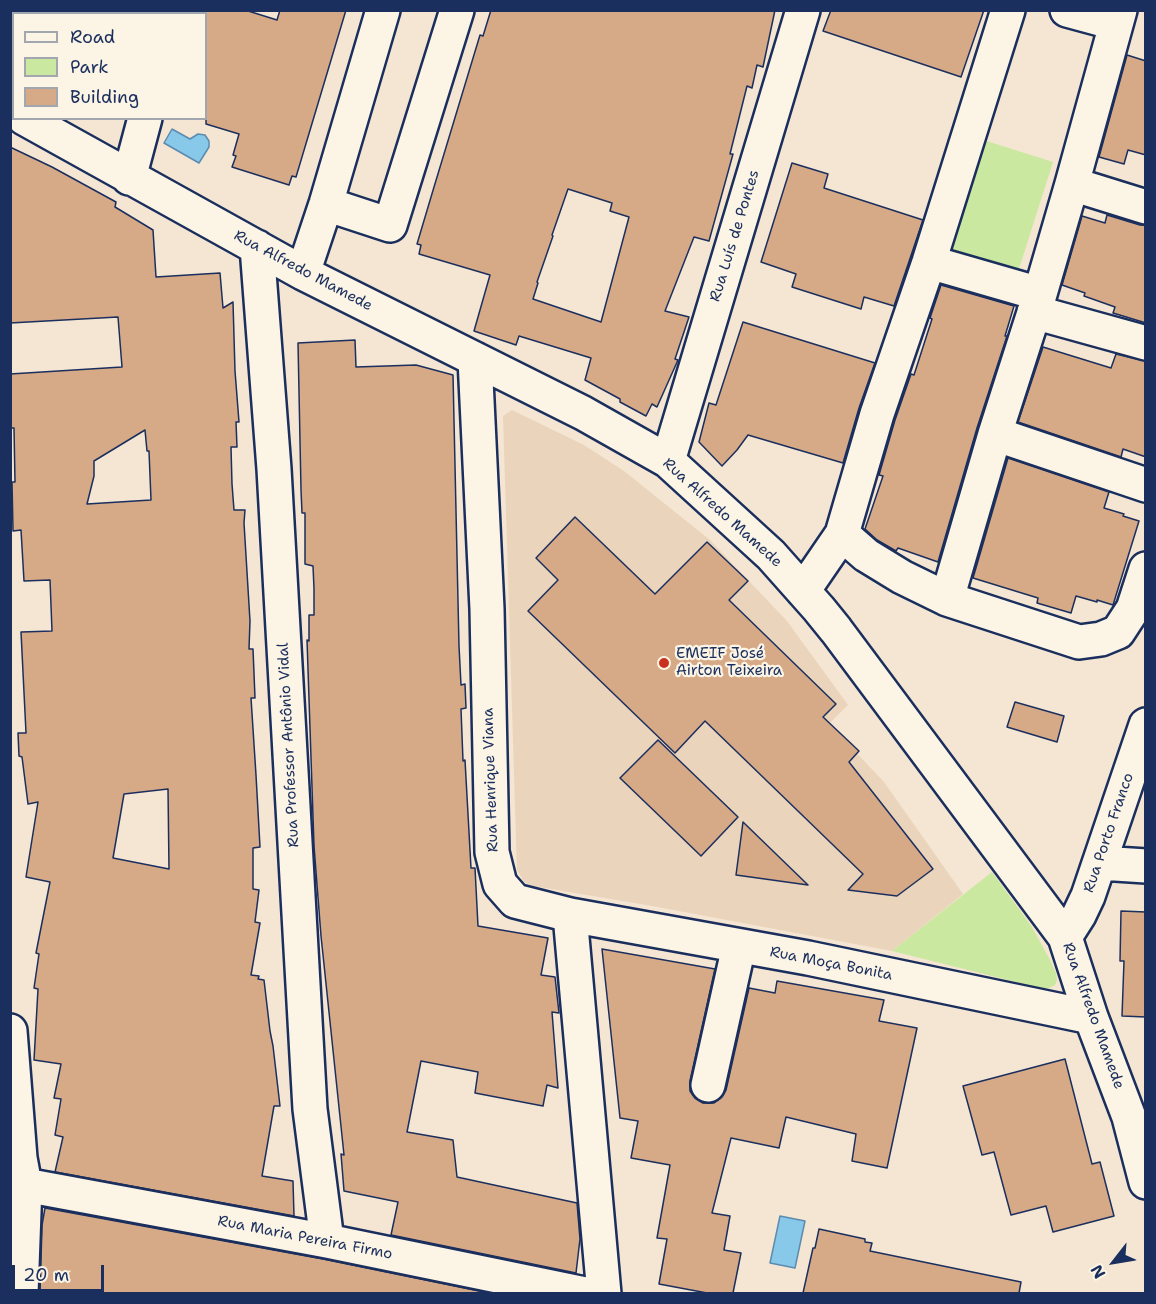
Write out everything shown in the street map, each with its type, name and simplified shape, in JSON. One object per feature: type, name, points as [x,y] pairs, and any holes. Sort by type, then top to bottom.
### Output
[{"type":"street","points":[[303,273],[326,204],[383,10]]},
{"type":"street","points":[[326,204],[390,225],[457,10]]},
{"type":"street","name":"Rua Luís de Pontes","points":[[668,461],[803,10]]},
{"type":"street","points":[[803,591],[842,534],[878,414],[929,262],[1008,10]]},
{"type":"street","points":[[947,599],[1072,184],[1118,17],[1066,10]]},
{"type":"street","name":"Rua Alfredo Mamede","points":[[28,120],[303,273],[583,414],[668,461],[771,555],[836,630],[1065,937],[1091,1017],[1137,1117],[1146,1182]]},
{"type":"street","points":[[129,178],[144,120]]},
{"type":"street","points":[[1072,184],[1146,207]]},
{"type":"street","name":"Rua Professor Antônio Vidal","points":[[257,248],[274,469],[310,1109],[327,1241]]},
{"type":"street","points":[[929,262],[1146,344]]},
{"type":"street","name":"Rua Henrique Viana","points":[[475,359],[487,609],[492,852],[500,884],[515,902],[570,915]]},
{"type":"street","points":[[995,434],[1146,485]]},
{"type":"street","points":[[842,534],[866,555],[902,577],[947,599],[1079,642],[1101,639],[1118,632],[1133,609],[1146,569]]},
{"type":"street","name":"Rua Porto Franco","points":[[1065,937],[1088,896],[1146,725]]},
{"type":"street","points":[[1100,863],[1146,866]]},
{"type":"street","points":[[570,915],[604,1293]]},
{"type":"street","name":"Rua Moça Bonita","points":[[570,915],[830,963],[1091,1017]]},
{"type":"street","points":[[708,1085],[739,946]]},
{"type":"street","points":[[10,1031],[18,1166],[21,1293]]},
{"type":"street","name":"Rua Maria Pereira Firmo","points":[[18,1166],[327,1241],[585,1293]]},
{"type":"shaded area","name":"EMEIF José Airton Teixeira","points":[[512,410],[584,445],[624,471],[710,540],[787,621],[848,705],[829,724],[884,782],[963,894],[892,951],[533,886],[524,882],[517,870],[503,416]]},
{"type":"green space","points":[[980,139],[1053,162],[1017,275],[944,251]]},
{"type":"green space","points":[[992,872],[1032,927],[1056,973],[1055,985],[1044,989],[892,951]]},
{"type":"water","points":[[172,129],[190,139],[198,134],[205,135],[209,141],[209,147],[199,163],[164,143]]},
{"type":"water","points":[[780,1216],[805,1221],[795,1268],[770,1263]]},
{"type":"building","points":[[206,10],[245,10],[277,20],[280,10],[346,10],[296,177],[292,176],[289,185],[232,167],[239,134],[206,124]]},
{"type":"building","points":[[491,10],[775,10],[763,67],[757,65],[752,88],[747,86],[730,154],[733,154],[709,241],[694,237],[665,311],[689,317],[675,359],[678,360],[657,407],[652,404],[646,416],[585,380],[591,358],[519,336],[516,345],[474,331],[490,275],[419,254],[421,245],[417,244],[480,35],[483,36]],"holes":[[[568,189],[612,203],[610,211],[629,217],[601,322],[533,299]]]},
{"type":"building","points":[[831,10],[984,10],[961,77],[823,31]]},
{"type":"building","points":[[1127,55],[1146,61],[1146,155],[1128,150],[1124,164],[1099,157]]},
{"type":"building","points":[[10,147],[116,202],[115,207],[153,230],[156,277],[220,273],[223,308],[233,302],[239,422],[236,422],[237,447],[231,447],[232,484],[234,510],[245,510],[250,621],[249,649],[253,649],[255,698],[251,698],[260,847],[253,848],[253,889],[259,890],[255,922],[260,923],[251,975],[259,976],[258,979],[264,980],[280,1106],[274,1106],[262,1176],[293,1181],[294,1216],[55,1172],[63,1137],[55,1135],[61,1099],[54,1098],[61,1064],[34,1060],[38,989],[34,988],[39,954],[36,953],[50,882],[26,877],[38,802],[28,804],[22,757],[19,756],[18,733],[26,733],[21,632],[52,631],[50,580],[24,581],[21,530],[13,531],[14,428],[10,428],[10,374],[122,367],[118,317],[10,323]],"holes":[[[145,430],[147,451],[149,451],[151,500],[87,504],[94,476],[94,461]],[[168,789],[169,869],[113,858],[124,794]]]},
{"type":"building","points":[[792,163],[828,174],[824,188],[923,220],[894,306],[864,297],[861,309],[792,287],[796,274],[761,262]]},
{"type":"building","points":[[1107,215],[1146,225],[1146,323],[1113,313],[1115,307],[1062,285],[1082,216],[1105,223]]},
{"type":"building","points":[[941,285],[1014,306],[1005,336],[1007,336],[977,428],[938,562],[898,548],[896,551],[877,540],[865,529],[883,476],[879,475],[895,420],[911,374],[914,375]]},
{"type":"building","points":[[743,322],[875,363],[843,463],[748,435],[722,466],[699,442],[709,403],[716,405]]},
{"type":"building","points":[[355,340],[356,367],[416,365],[453,375],[459,646],[461,685],[465,684],[466,708],[461,709],[463,761],[465,760],[471,868],[475,868],[478,926],[548,938],[541,975],[555,977],[559,1013],[552,1012],[558,1088],[547,1085],[543,1106],[475,1093],[478,1072],[421,1061],[407,1132],[453,1140],[457,1177],[577,1203],[580,1239],[576,1273],[391,1235],[398,1202],[344,1191],[341,1154],[344,1155],[314,846],[307,640],[309,641],[309,615],[314,615],[314,589],[313,566],[305,564],[298,343]]},
{"type":"building","points":[[1043,347],[1111,368],[1116,354],[1146,361],[1146,457],[1123,449],[1121,457],[1018,422]]},
{"type":"building","points":[[1008,458],[1109,492],[1104,508],[1139,521],[1113,605],[1076,596],[1071,613],[1037,603],[1038,598],[973,578]]},
{"type":"building","points":[[575,517],[655,594],[707,542],[748,581],[729,600],[836,704],[823,717],[859,751],[849,762],[933,869],[897,896],[848,890],[863,874],[705,721],[675,753],[528,611],[558,580],[536,558]]},
{"type":"building","points":[[1015,702],[1064,716],[1057,742],[1007,727]]},
{"type":"building","points":[[658,740],[738,817],[701,856],[620,778]]},
{"type":"building","points":[[743,822],[808,885],[736,875]]},
{"type":"building","points":[[1121,911],[1146,912],[1146,1017],[1122,1016],[1124,961],[1120,961]]},
{"type":"building","points":[[602,949],[715,969],[690,1081],[690,1091],[703,1103],[714,1103],[722,1097],[726,1090],[749,988],[775,993],[777,981],[884,1000],[879,1021],[917,1028],[887,1168],[852,1161],[856,1134],[786,1117],[779,1148],[731,1138],[712,1213],[730,1216],[724,1250],[741,1253],[733,1293],[707,1293],[659,1284],[667,1239],[657,1238],[670,1165],[631,1158],[638,1121],[620,1118]]},
{"type":"building","points":[[1065,1059],[1092,1164],[1100,1162],[1114,1216],[1053,1232],[1046,1206],[1011,1215],[994,1152],[982,1155],[963,1086]]},
{"type":"building","points":[[45,1208],[323,1259],[489,1293],[40,1293],[42,1225]]},
{"type":"building","points":[[819,1229],[865,1239],[865,1242],[872,1243],[870,1251],[1021,1282],[1019,1293],[803,1293]]},
{"type":"place","name":"EMEIF José Airton Teixeira","points":[[664,663]]}]
